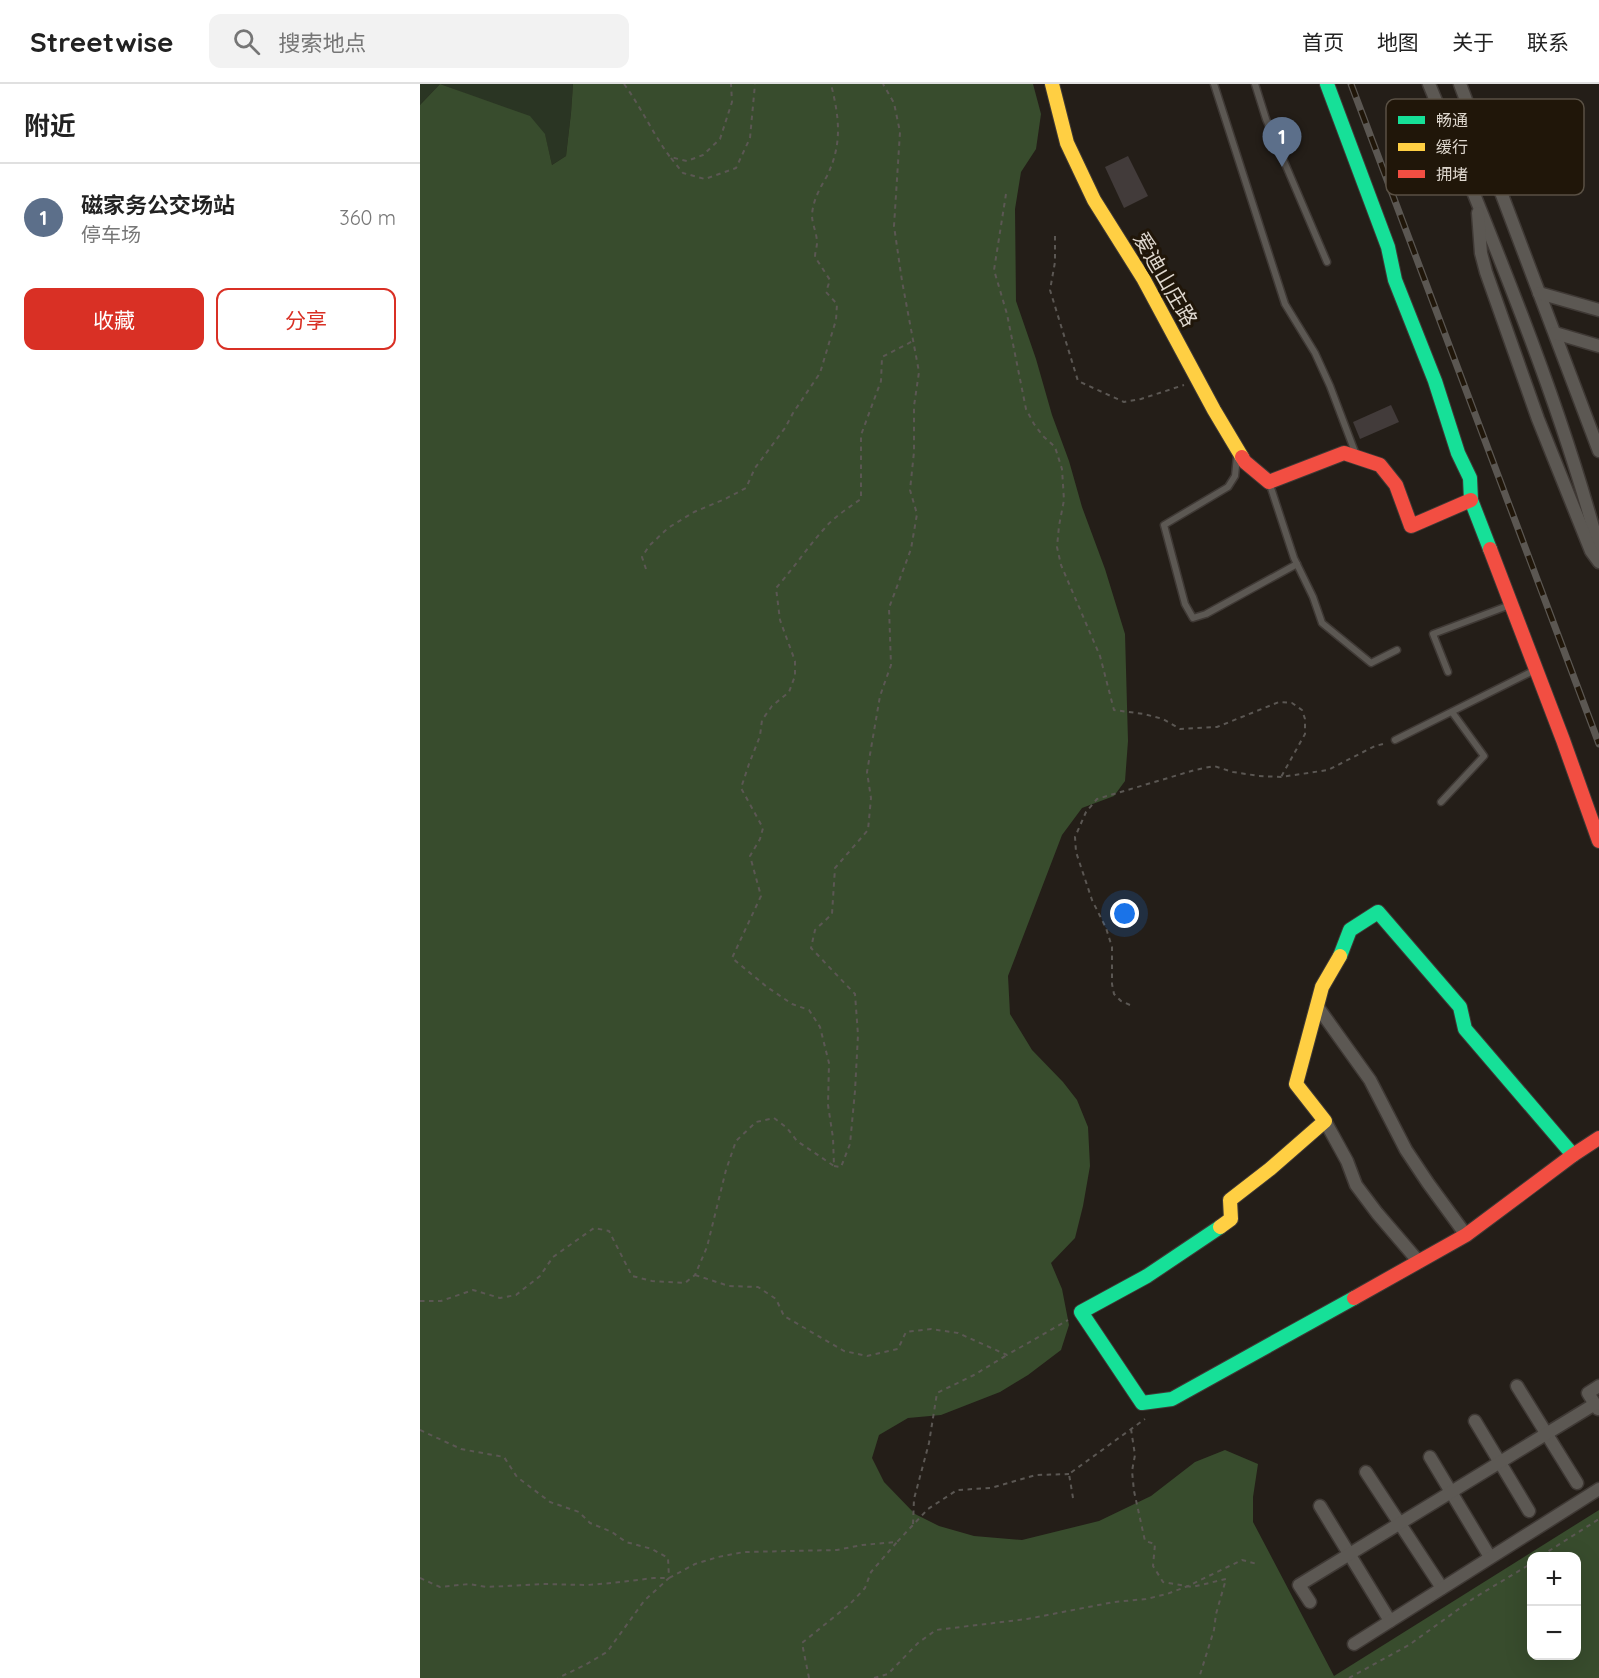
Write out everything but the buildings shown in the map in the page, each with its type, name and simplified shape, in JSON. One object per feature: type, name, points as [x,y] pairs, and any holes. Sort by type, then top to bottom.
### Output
[{"type":"street","name":"爱迪山庄路","points":[[1052,84],[1067,143],[1094,200],[1143,278],[1245,462],[1269,482]]},
{"type":"street","points":[[1327,84],[1388,247],[1395,280],[1435,381],[1458,453],[1470,478],[1471,500],[1599,841]]},
{"type":"street","points":[[1429,84],[1435,99]]},
{"type":"street","points":[[1460,84],[1466,99]]},
{"type":"street","points":[[1475,195],[1542,370],[1581,485],[1599,549]]},
{"type":"street","points":[[1502,195],[1539,293],[1594,426],[1599,451]]},
{"type":"street","points":[[1477,200],[1481,253],[1486,272],[1538,419],[1591,551],[1599,562]]},
{"type":"street","points":[[1539,293],[1599,310]]},
{"type":"street","points":[[1555,333],[1599,346]]},
{"type":"street","points":[[1269,482],[1344,453],[1380,465],[1396,485],[1411,526],[1471,500]]},
{"type":"street","points":[[1419,1262],[1377,1214],[1356,1185],[1347,1161],[1325,1121],[1296,1084],[1322,987],[1340,955],[1350,930],[1378,912],[1460,1007],[1465,1029],[1573,1155]]},
{"type":"street","points":[[1317,1006],[1370,1080],[1406,1150],[1428,1184],[1466,1234]]},
{"type":"street","points":[[1325,1121],[1230,1200],[1231,1219],[1147,1276],[1081,1312],[1142,1403],[1172,1399],[1419,1262],[1466,1234],[1599,1138]]},
{"type":"street","points":[[1517,1386],[1577,1483]]},
{"type":"street","points":[[1310,1602],[1299,1585],[1546,1433],[1597,1407],[1588,1393],[1599,1386]]},
{"type":"street","points":[[1475,1421],[1529,1511]]},
{"type":"street","points":[[1430,1457],[1490,1557]]},
{"type":"street","points":[[1366,1472],[1442,1588]]},
{"type":"street","points":[[1354,1644],[1599,1489]]},
{"type":"street","points":[[1320,1506],[1390,1621]]},
{"type":"lane","points":[[1214,84],[1285,304],[1315,353],[1330,386],[1356,457]]},
{"type":"lane","points":[[1255,84],[1266,119],[1327,262]]},
{"type":"lane","points":[[1238,450],[1234,476],[1228,487],[1164,525],[1185,604],[1193,618],[1206,614],[1297,564]]},
{"type":"lane","points":[[1269,482],[1297,564],[1313,597],[1322,623],[1371,663],[1397,650]]},
{"type":"lane","points":[[1448,672],[1434,634],[1511,604]]},
{"type":"lane","points":[[1395,740],[1536,670]]},
{"type":"lane","points":[[1441,802],[1484,756],[1452,712]]},
{"type":"path","points":[[624,84],[658,140],[683,173],[705,179],[736,168],[750,138],[756,84]]},
{"type":"path","points":[[670,157],[687,161],[703,155],[720,139],[732,102],[731,84]]},
{"type":"path","points":[[646,569],[642,557],[649,546],[668,528],[694,512],[726,500],[746,488],[755,468],[785,428],[820,374],[836,320],[837,304],[826,292],[830,279],[815,257],[817,242],[812,215],[817,193],[834,158],[837,143],[837,105],[831,84]]},
{"type":"path","points":[[420,1301],[441,1301],[473,1290],[500,1298],[516,1295],[540,1276],[553,1257],[594,1228],[609,1231],[632,1276],[652,1281],[685,1283],[695,1275],[707,1247],[726,1170],[736,1141],[756,1122],[774,1118],[787,1128],[797,1141],[834,1166],[840,1167],[849,1144],[858,1035],[855,994],[811,948],[815,930],[832,914],[835,868],[868,830],[871,798],[867,772],[880,696],[891,665],[889,608],[911,549],[917,514],[910,490],[914,452],[914,406],[919,372],[894,226],[900,132],[894,103],[884,84]]},
{"type":"path","points":[[1006,194],[994,270],[1007,314],[1026,409],[1043,436],[1055,447],[1062,469],[1064,500],[1057,547],[1060,565],[1100,656],[1114,710],[1163,719],[1180,729],[1216,727],[1280,702],[1292,703],[1302,710],[1305,719],[1305,734],[1281,777]]},
{"type":"path","points":[[1055,236],[1055,262],[1050,290],[1078,381],[1124,402],[1142,399],[1198,380]]},
{"type":"path","points":[[834,1166],[828,1105],[829,1063],[820,1027],[809,1010],[792,1004],[732,958],[761,896],[750,856],[764,828],[741,788],[760,736],[762,720],[772,706],[789,692],[795,676],[795,661],[780,620],[776,588],[824,528],[861,499],[861,435],[881,381],[882,357],[913,341]]},
{"type":"path","points":[[1130,1005],[1121,1001],[1114,994],[1112,947],[1106,928],[1092,900],[1076,852],[1075,837],[1086,812],[1097,799],[1214,766],[1233,772],[1281,777],[1328,770],[1375,746],[1395,740]]},
{"type":"path","points":[[695,1275],[729,1286],[758,1287],[776,1299],[784,1316],[844,1351],[867,1356],[898,1350],[906,1332],[931,1329],[958,1334],[1006,1355]]},
{"type":"path","points":[[914,1524],[914,1499],[929,1443],[938,1393],[974,1375],[1081,1312]]},
{"type":"path","points":[[809,1678],[802,1643],[850,1604],[865,1588],[871,1572],[928,1509],[957,1490],[991,1488],[1036,1475],[1069,1474],[1148,1417]]},
{"type":"path","points":[[1131,1429],[1135,1455],[1132,1471],[1134,1491],[1145,1541],[1155,1544],[1153,1566],[1163,1582],[1192,1587],[1226,1579],[1214,1630],[1199,1678]]},
{"type":"path","points":[[420,1430],[461,1449],[504,1457],[518,1476],[550,1502],[579,1512],[590,1523],[612,1532],[626,1542],[652,1549],[668,1558],[669,1578]]},
{"type":"path","points":[[1069,1474],[1073,1498]]},
{"type":"path","points":[[1550,1552],[1599,1519]]},
{"type":"path","points":[[558,1678],[607,1652],[644,1601],[669,1578],[695,1563],[744,1552],[837,1550],[897,1542]]},
{"type":"path","points":[[874,1678],[888,1674],[918,1643],[936,1630],[1027,1619],[1114,1602],[1146,1599],[1188,1586],[1242,1560],[1257,1564]]},
{"type":"path","points":[[1349,1678],[1409,1645],[1474,1598],[1527,1566]]},
{"type":"path","points":[[420,1578],[440,1587],[469,1584],[487,1587],[543,1584],[587,1585],[669,1578]]},
{"type":"green space","points":[[420,84],[440,84],[420,105]]},
{"type":"green space","points":[[440,84],[573,84],[566,156],[552,165],[545,135],[496,105]]},
{"type":"green space","points":[[440,84],[530,116],[545,134],[552,165],[566,156],[573,84],[1033,84],[1041,114],[1036,149],[1021,172],[1015,209],[1016,301],[1125,634],[1128,741],[1125,781],[1114,796],[1082,808],[1062,835],[1008,976],[1010,1014],[1032,1050],[1077,1100],[1088,1127],[1090,1166],[1075,1238],[1051,1263],[1062,1289],[1069,1325],[1061,1350],[1028,1375],[1000,1392],[941,1415],[908,1418],[879,1435],[872,1458],[884,1482],[915,1514],[939,1526],[974,1536],[1022,1540],[1099,1521],[1151,1496],[1195,1462],[1225,1450],[1258,1464],[1253,1497],[1253,1522],[1334,1676],[1527,1555],[1527,1660],[1581,1660],[1581,1552],[1532,1552],[1599,1510],[1599,1678],[420,1678],[420,105]]},
{"type":"railway","points":[[1351,84],[1386,177]]},
{"type":"railway","points":[[1393,195],[1599,744]]},
{"type":"traffic: fast","points":[[1327,84],[1388,247],[1395,280],[1435,381],[1458,453],[1470,478],[1471,500],[1490,549]]},
{"type":"traffic: fast","points":[[1340,956],[1350,930],[1378,912],[1460,1007],[1465,1029],[1573,1155]]},
{"type":"traffic: fast","points":[[1220,1227],[1147,1276],[1081,1312],[1142,1403],[1172,1399],[1354,1298]]},
{"type":"traffic: slow","points":[[1052,84],[1067,143],[1094,200],[1143,278],[1242,457]]},
{"type":"traffic: slow","points":[[1220,1227],[1231,1219],[1230,1200],[1325,1121],[1296,1084],[1322,987],[1340,956]]},
{"type":"traffic: jam","points":[[1242,457],[1269,482],[1344,453],[1380,465],[1396,485],[1411,526],[1471,500]]},
{"type":"traffic: jam","points":[[1490,549],[1599,841]]},
{"type":"traffic: jam","points":[[1354,1298],[1466,1235],[1599,1138]]},
{"type":"place","name":"磁家务公交场站","points":[[1282,167]]}]
